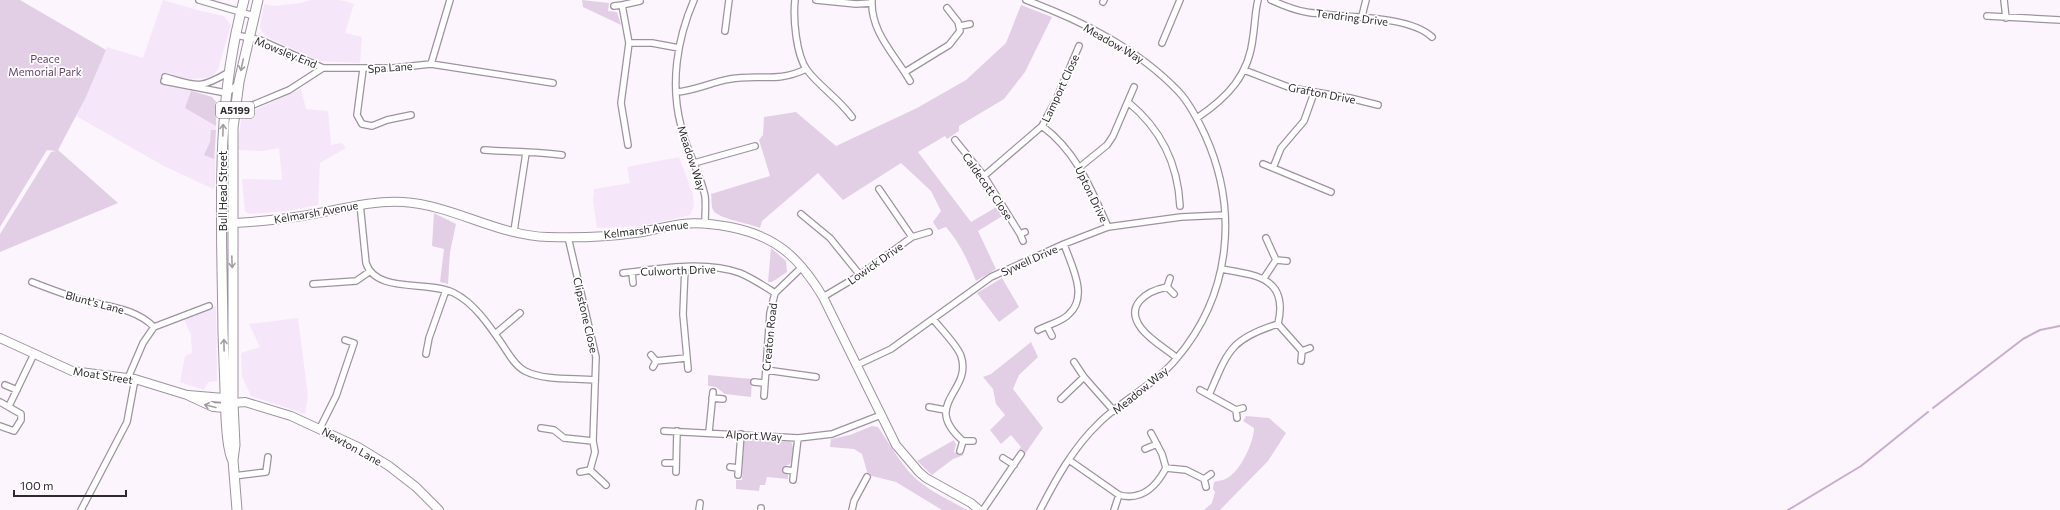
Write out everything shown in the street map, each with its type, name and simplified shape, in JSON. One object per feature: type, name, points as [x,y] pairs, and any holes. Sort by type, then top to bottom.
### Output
[{"type":"main road","name":"Bull Head Street","points":[[227,403],[224,384],[222,223],[224,108],[228,72],[244,0]]},
{"type":"main road","name":"Bull Head Street","points":[[227,403],[233,371],[232,149],[235,108],[248,37],[258,0]]},
{"type":"main road","points":[[227,403],[226,418],[228,449],[233,460]]},
{"type":"main road","points":[[227,403],[235,425],[233,460],[237,510]]},
{"type":"street","points":[[199,0],[254,16]]},
{"type":"street","points":[[431,64],[450,0]]},
{"type":"street","name":"Meadow Way","points":[[694,0],[686,17],[679,48],[676,71],[676,92],[681,126],[704,195],[705,223]]},
{"type":"street","points":[[725,31],[730,0]]},
{"type":"street","points":[[795,0],[794,14],[796,38],[806,69],[844,106],[852,117]]},
{"type":"street","points":[[816,0],[856,4],[872,1],[876,25],[885,44],[910,81]]},
{"type":"street","name":"Meadow Way","points":[[1026,0],[1087,26],[1132,50],[1149,63],[1180,93],[1198,118],[1211,148],[1221,179],[1225,215],[1225,246],[1221,269],[1206,316],[1177,358],[1160,376],[1099,423],[1078,446],[1059,474],[1040,510]]},
{"type":"street","points":[[1162,43],[1180,0]]},
{"type":"street","points":[[1198,118],[1227,96],[1244,70],[1251,49],[1258,0]]},
{"type":"street","name":"Tendring Drive","points":[[1271,0],[1305,12],[1362,16],[1413,26],[1422,29],[1432,37]]},
{"type":"street","points":[[1362,16],[1366,0]]},
{"type":"street","points":[[2004,0],[2006,18]]},
{"type":"street","points":[[614,6],[640,1]]},
{"type":"street","points":[[622,5],[629,43],[621,103],[628,145]]},
{"type":"street","points":[[905,72],[949,44],[960,31],[960,26],[947,8]]},
{"type":"street","points":[[1987,16],[2060,20]]},
{"type":"street","points":[[960,26],[970,24]]},
{"type":"street","name":"Mowsley End","points":[[236,34],[275,46],[323,68]]},
{"type":"street","points":[[629,43],[652,44],[679,48]]},
{"type":"street","name":"Lamport Close","points":[[984,176],[1042,126],[1056,100],[1079,46]]},
{"type":"street","name":"Spa Lane","points":[[323,68],[363,69],[431,64],[553,83]]},
{"type":"street","points":[[224,108],[248,108],[289,90],[323,68]]},
{"type":"street","points":[[363,69],[357,115],[362,124],[372,126],[387,120],[411,115]]},
{"type":"street","points":[[676,92],[730,79],[745,77],[782,78],[806,69]]},
{"type":"street","name":"Grafton Drive","points":[[1244,70],[1272,83],[1314,93],[1350,98],[1378,105]]},
{"type":"street","points":[[228,72],[210,84],[195,85],[164,79],[226,93],[239,82]]},
{"type":"street","points":[[1080,167],[1107,145],[1134,87]]},
{"type":"street","points":[[1273,168],[1281,148],[1304,121],[1314,93]]},
{"type":"street","points":[[1128,102],[1142,114],[1166,151],[1179,183],[1180,206]]},
{"type":"street","name":"Upton Drive","points":[[1042,126],[1055,136],[1080,167],[1108,227]]},
{"type":"street","name":"Caldecott Close","points":[[955,140],[984,176],[1023,233],[1023,241]]},
{"type":"street","points":[[694,163],[755,146]]},
{"type":"street","points":[[484,150],[526,153],[540,151],[562,154]]},
{"type":"street","points":[[514,231],[526,153]]},
{"type":"street","points":[[1263,164],[1331,192]]},
{"type":"street","points":[[879,189],[912,237]]},
{"type":"street","name":"Kelmarsh Avenue","points":[[222,223],[302,216],[360,204],[380,202],[424,205],[514,231],[546,237],[633,233],[682,224],[705,223],[747,231],[763,236],[782,247],[802,267],[823,297],[896,445],[918,472],[937,486],[971,503],[979,510]]},
{"type":"street","points":[[360,204],[366,263],[369,272],[381,280],[389,283],[429,286],[446,290],[467,303],[495,334],[514,361],[524,371],[539,376],[595,380]]},
{"type":"street","points":[[801,214],[830,238],[860,275]]},
{"type":"street","name":"Sywell Drive","points":[[857,365],[891,349],[991,277],[1064,244],[1108,227],[1181,217],[1225,215]]},
{"type":"street","name":"Lowick Drive","points":[[823,297],[860,275],[912,237],[929,232]]},
{"type":"street","name":"Clipstone Close","points":[[568,237],[596,357],[593,441],[595,452],[590,470]]},
{"type":"street","points":[[1266,238],[1276,260]]},
{"type":"street","points":[[1038,330],[1069,315],[1078,300],[1079,290],[1064,244]]},
{"type":"street","points":[[1264,278],[1276,260]]},
{"type":"street","points":[[1276,260],[1287,261]]},
{"type":"street","points":[[685,267],[683,314],[688,369]]},
{"type":"street","name":"Culworth Drive","points":[[622,272],[685,267],[720,268],[740,273],[775,293]]},
{"type":"street","name":"Creaton Road","points":[[764,396],[770,313],[775,293],[785,281],[802,267]]},
{"type":"street","points":[[1221,269],[1254,274],[1264,278],[1278,294],[1280,307],[1278,324],[1302,351],[1302,361]]},
{"type":"street","points":[[313,284],[356,281],[369,272]]},
{"type":"street","points":[[632,272],[633,283]]},
{"type":"street","points":[[1167,287],[1170,278]]},
{"type":"street","name":"Blunt's Lane","points":[[32,282],[77,298],[130,311],[144,317],[154,327]]},
{"type":"street","points":[[1167,287],[1147,292],[1141,297],[1137,305],[1136,315],[1142,330],[1177,358]]},
{"type":"street","points":[[1167,287],[1174,294]]},
{"type":"street","points":[[426,354],[428,338],[446,290]]},
{"type":"street","points":[[81,510],[126,422],[132,378],[143,343],[154,327],[209,306]]},
{"type":"street","points":[[495,334],[520,313]]},
{"type":"street","points":[[933,319],[961,355],[964,374],[948,399],[945,410],[949,425],[963,441],[973,441]]},
{"type":"street","points":[[1209,395],[1228,352],[1248,335],[1278,324]]},
{"type":"street","points":[[1047,326],[1052,336]]},
{"type":"street","name":"Moat Street","points":[[0,338],[72,370],[132,378],[187,395],[203,404],[227,403]]},
{"type":"street","points":[[320,428],[336,396],[354,343],[345,340]]},
{"type":"street","points":[[1302,351],[1310,348]]},
{"type":"street","points":[[9,406],[34,354]]},
{"type":"street","points":[[651,355],[656,361]]},
{"type":"street","points":[[656,361],[686,358]]},
{"type":"street","points":[[653,367],[656,361]]},
{"type":"street","points":[[1074,362],[1084,377],[1114,411]]},
{"type":"street","points":[[766,370],[816,377]]},
{"type":"street","points":[[1061,399],[1084,377]]},
{"type":"street","points":[[754,382],[765,383]]},
{"type":"street","points":[[5,385],[17,390]]},
{"type":"street","points":[[1200,390],[1236,410],[1243,408]]},
{"type":"street","name":"Alport Way","points":[[709,432],[713,392]]},
{"type":"street","points":[[712,398],[723,399]]},
{"type":"street","points":[[0,402],[21,414],[21,420],[18,427],[14,431],[0,426]]},
{"type":"street","name":"Newton Lane","points":[[227,403],[254,404],[320,428],[358,447],[388,466],[416,487],[438,510]]},
{"type":"street","points":[[929,408],[945,410]]},
{"type":"street","points":[[1236,410],[1237,418]]},
{"type":"street","name":"Alport Way","points":[[664,431],[709,432],[798,438],[832,434],[881,416]]},
{"type":"street","points":[[541,428],[554,430],[564,438],[593,441]]},
{"type":"street","points":[[676,472],[677,432]]},
{"type":"street","points":[[1151,433],[1166,468]]},
{"type":"street","points":[[738,475],[741,434]]},
{"type":"street","name":"Alport Way","points":[[793,480],[798,438]]},
{"type":"street","points":[[960,451],[963,441]]},
{"type":"street","points":[[1146,449],[1156,444]]},
{"type":"street","points":[[983,510],[1021,454]]},
{"type":"street","points":[[234,476],[266,472],[268,457]]},
{"type":"street","points":[[1003,458],[1014,465]]},
{"type":"street","points":[[1068,460],[1119,495],[1128,498],[1147,492],[1156,485],[1166,468]]},
{"type":"street","points":[[665,463],[676,463]]},
{"type":"street","points":[[730,467],[738,468]]},
{"type":"street","points":[[1166,468],[1186,470],[1204,479],[1206,487]]},
{"type":"street","points":[[580,472],[590,470],[606,485]]},
{"type":"street","points":[[786,470],[794,471]]},
{"type":"street","points":[[1204,479],[1211,474]]},
{"type":"street","points":[[852,510],[854,501],[867,477]]},
{"type":"street","points":[[1114,510],[1119,495]]},
{"type":"street","points":[[699,510],[700,503]]},
{"type":"shaded area","points":[[163,0],[224,16],[231,25],[218,69],[212,77],[193,79],[191,90],[212,97],[216,102],[215,186],[213,189],[164,166],[76,116],[86,97],[107,47],[143,58]]},
{"type":"shaded area","points":[[311,0],[340,0],[354,4],[345,33],[362,37],[360,63],[319,61],[269,38],[262,32],[260,27],[264,4],[274,6],[301,3]]},
{"type":"shaded area","points":[[301,89],[306,109],[328,111],[331,145],[342,143],[346,148],[320,163],[318,205],[288,211],[251,214],[245,212],[242,179],[282,180],[279,148],[263,151],[239,150],[238,141],[241,120],[253,111]]},
{"type":"shaded area","points":[[679,157],[693,194],[694,206],[690,215],[643,226],[597,228],[593,201],[594,189],[630,183],[627,167]]},
{"type":"shaded area","points":[[216,306],[217,381],[208,382],[204,390],[180,382],[185,356],[192,353],[191,335],[184,319]]},
{"type":"shaded area","points":[[298,318],[308,396],[305,414],[251,396],[242,377],[241,353],[260,347],[249,324]]},
{"type":"green space","name":"Peace Memorial Park","points":[[0,0],[20,0],[106,50],[86,97],[58,150],[118,203],[0,252],[0,234],[51,152],[56,151],[47,150],[0,227]]},
{"type":"green space","points":[[582,0],[609,3],[608,11],[617,12],[621,25],[583,7]]},
{"type":"green space","points":[[1021,5],[1052,17],[1025,72],[1004,99],[959,126],[959,131],[947,139],[945,136],[918,152],[971,222],[998,206],[1004,215],[978,231],[996,269],[976,281],[963,252],[951,233],[946,227],[938,230],[933,222],[941,211],[931,191],[901,163],[843,200],[818,173],[762,221],[760,228],[721,216],[713,210],[711,194],[770,176],[759,140],[763,135],[764,117],[796,112],[836,146],[917,108],[966,80],[1006,43]]},
{"type":"green space","points":[[191,91],[212,97],[216,102],[216,126],[185,108]]},
{"type":"green space","points":[[211,130],[216,130],[214,159],[204,155],[210,142]]},
{"type":"green space","points":[[434,213],[456,224],[450,252],[448,284],[440,282],[444,249],[432,246]]},
{"type":"green space","points":[[771,248],[786,261],[787,272],[772,282],[768,282]]},
{"type":"green space","points":[[1002,278],[1019,307],[999,322],[977,293]]},
{"type":"green space","points":[[1031,342],[1038,357],[1019,375],[1013,389],[1043,428],[1025,454],[1019,449],[1021,447],[1011,435],[1001,444],[990,430],[1005,415],[996,404],[993,389],[983,377],[991,374]]},
{"type":"green space","points":[[708,375],[752,379],[751,397],[725,394],[716,387],[708,386]]},
{"type":"green space","points":[[1246,416],[1269,418],[1286,433],[1268,461],[1220,510],[1204,510],[1212,503],[1215,492],[1213,489],[1214,482],[1226,479],[1234,473],[1246,455],[1252,440],[1254,428],[1243,421]]},
{"type":"green space","points":[[872,426],[878,427],[899,459],[914,477],[933,491],[967,510],[942,510],[896,482],[868,475],[862,454],[854,449],[830,447],[831,439],[850,435]]},
{"type":"green space","points":[[744,440],[791,442],[793,450],[792,458],[790,464],[783,467],[782,472],[788,475],[788,479],[767,477],[765,485],[760,485],[759,491],[736,489],[736,480],[742,480]]},
{"type":"green space","points":[[954,440],[956,445],[954,452],[964,455],[953,459],[932,475],[917,461]]},
{"type":"waterway","points":[[1933,408],[2023,339],[2040,330],[2060,326]]},
{"type":"waterway","points":[[1788,510],[1861,466],[1928,412]]}]
